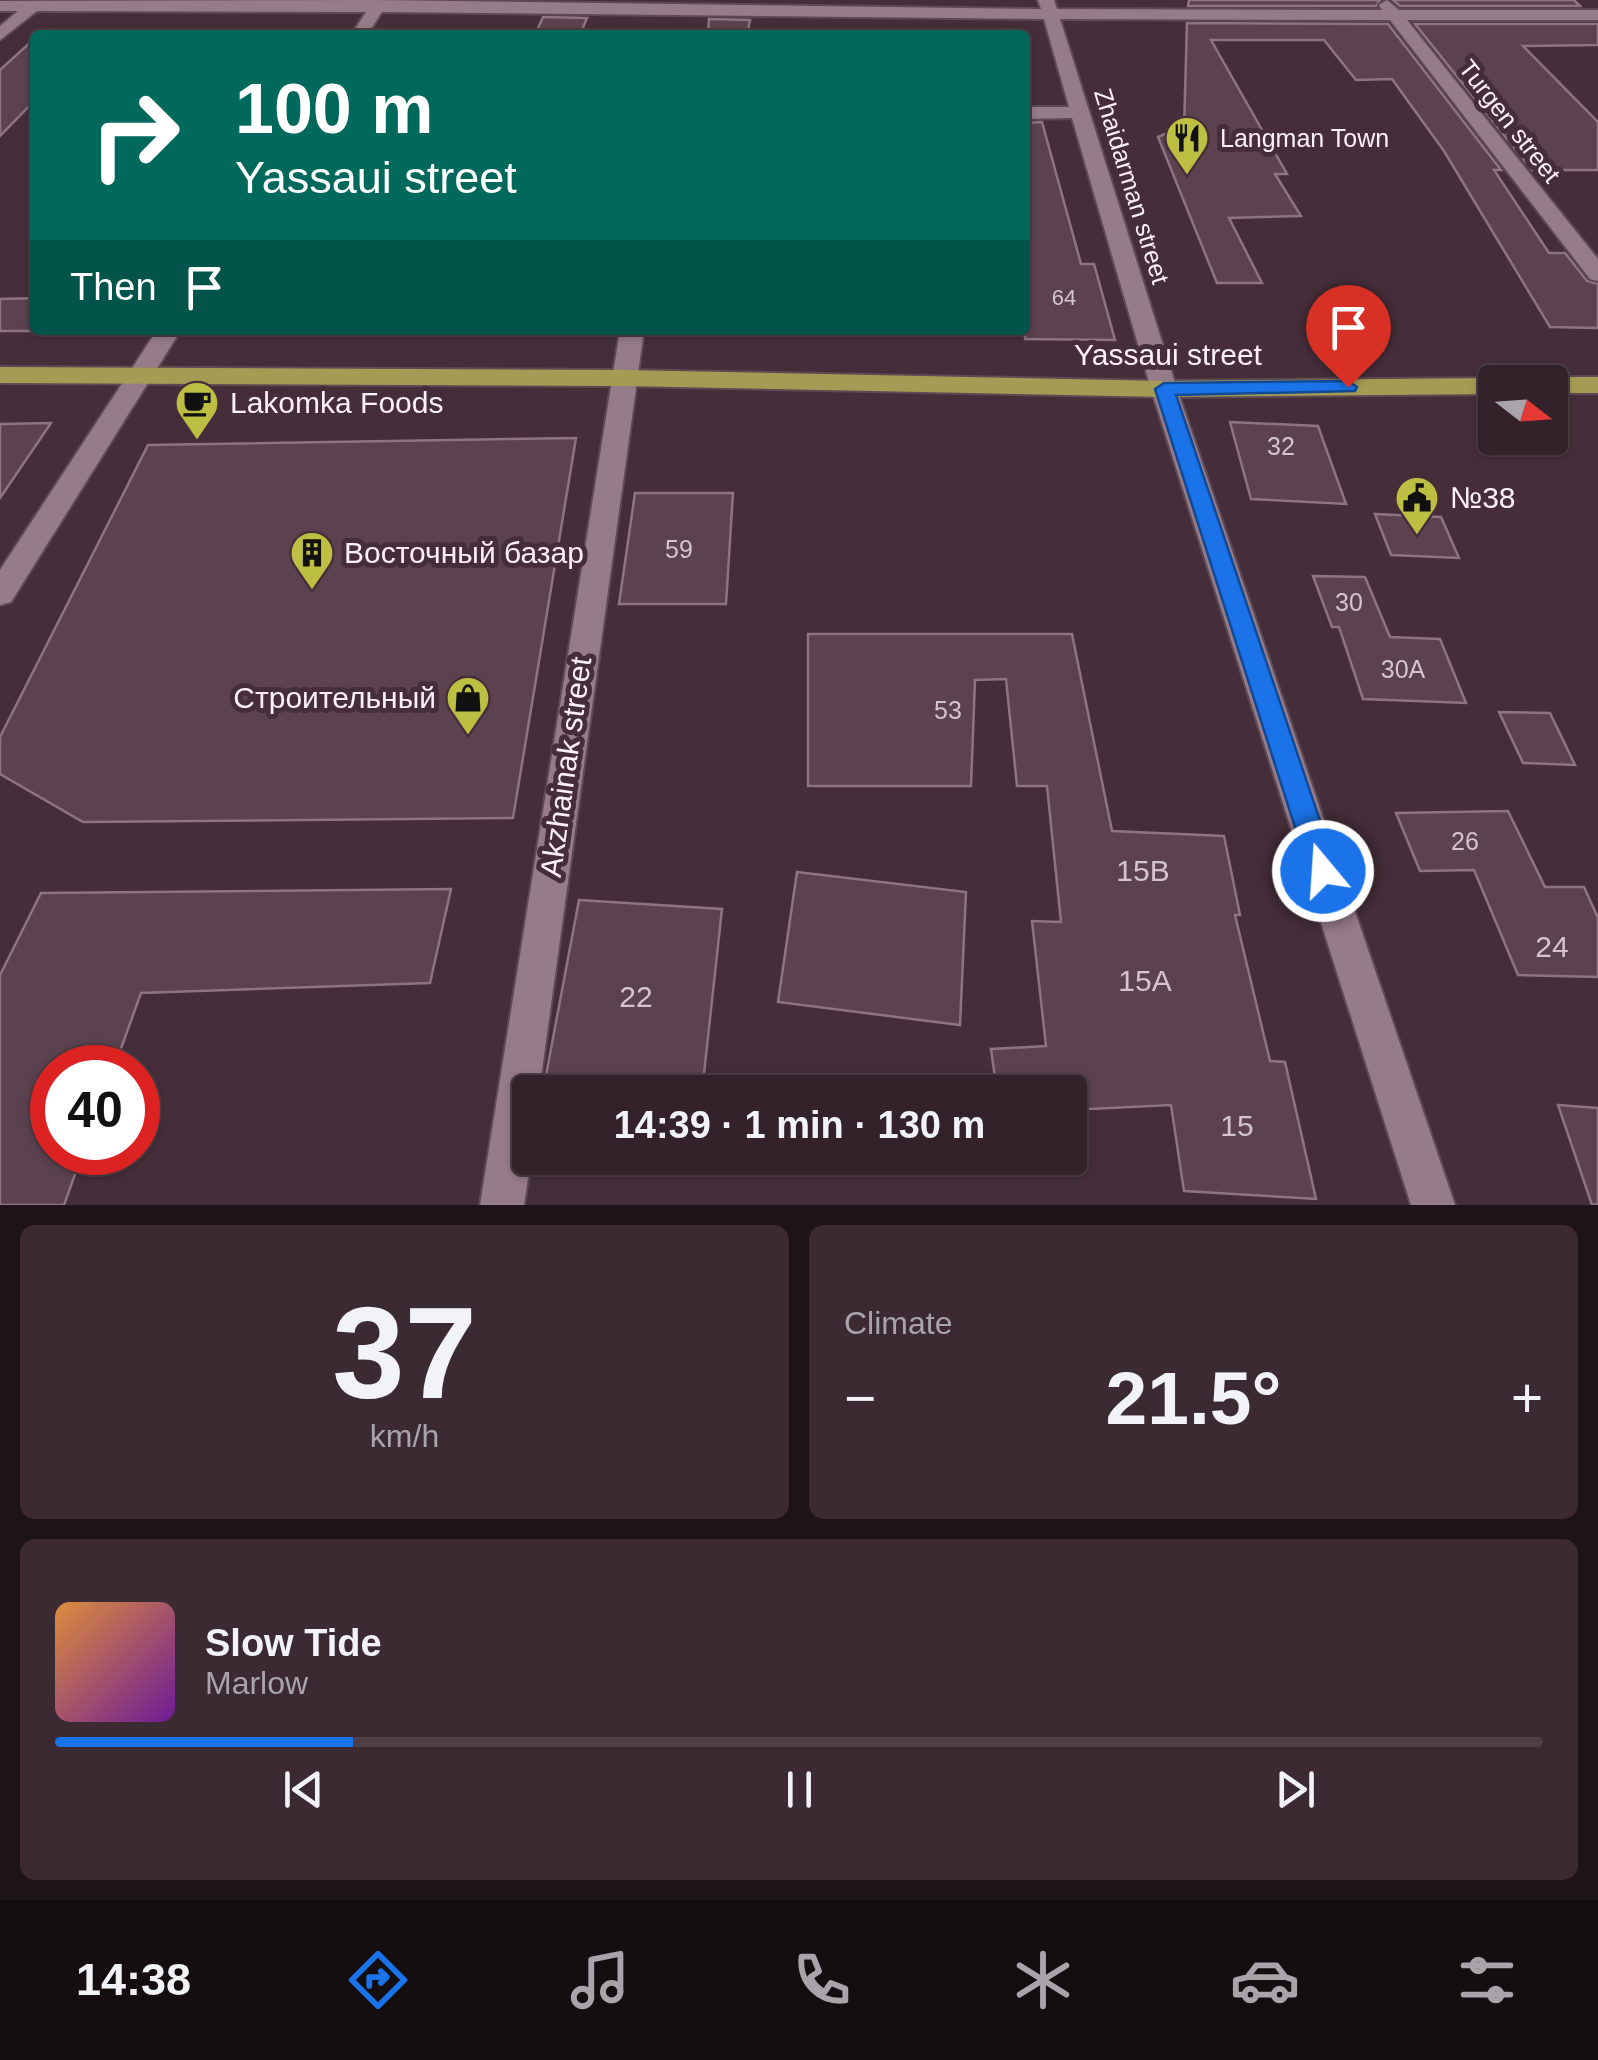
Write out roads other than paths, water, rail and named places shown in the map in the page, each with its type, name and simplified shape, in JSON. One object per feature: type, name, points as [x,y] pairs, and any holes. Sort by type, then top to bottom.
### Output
[{"type":"main road","name":"Yassaui street","points":[[0,375],[624,378],[1164,389],[1478,386]]},
{"type":"main road","points":[[1568,385],[1598,384]]},
{"type":"street","points":[[0,35],[37,3]]},
{"type":"street","points":[[0,6],[37,3],[1389,8],[1598,15]]},
{"type":"street","points":[[363,30],[380,4]]},
{"type":"street","name":"Zhaidarman street","points":[[1049,7],[1164,389],[1433,1205]]},
{"type":"street","name":"Turgen street","points":[[1389,8],[1598,274]]},
{"type":"street","points":[[1030,113],[1081,112]]},
{"type":"street","points":[[0,594],[166,335]]},
{"type":"street","name":"Akzhainak street","points":[[502,1205],[631,335]]},
{"type":"place","name":"Langman Town","points":[[1187,176]]},
{"type":"place","name":"Lakomka Foods","points":[[197,441]]},
{"type":"place","name":"№38","points":[[1417,536]]},
{"type":"place","name":"Восточный базар","points":[[312,591]]},
{"type":"place","name":"Строительный","points":[[468,736]]}]
